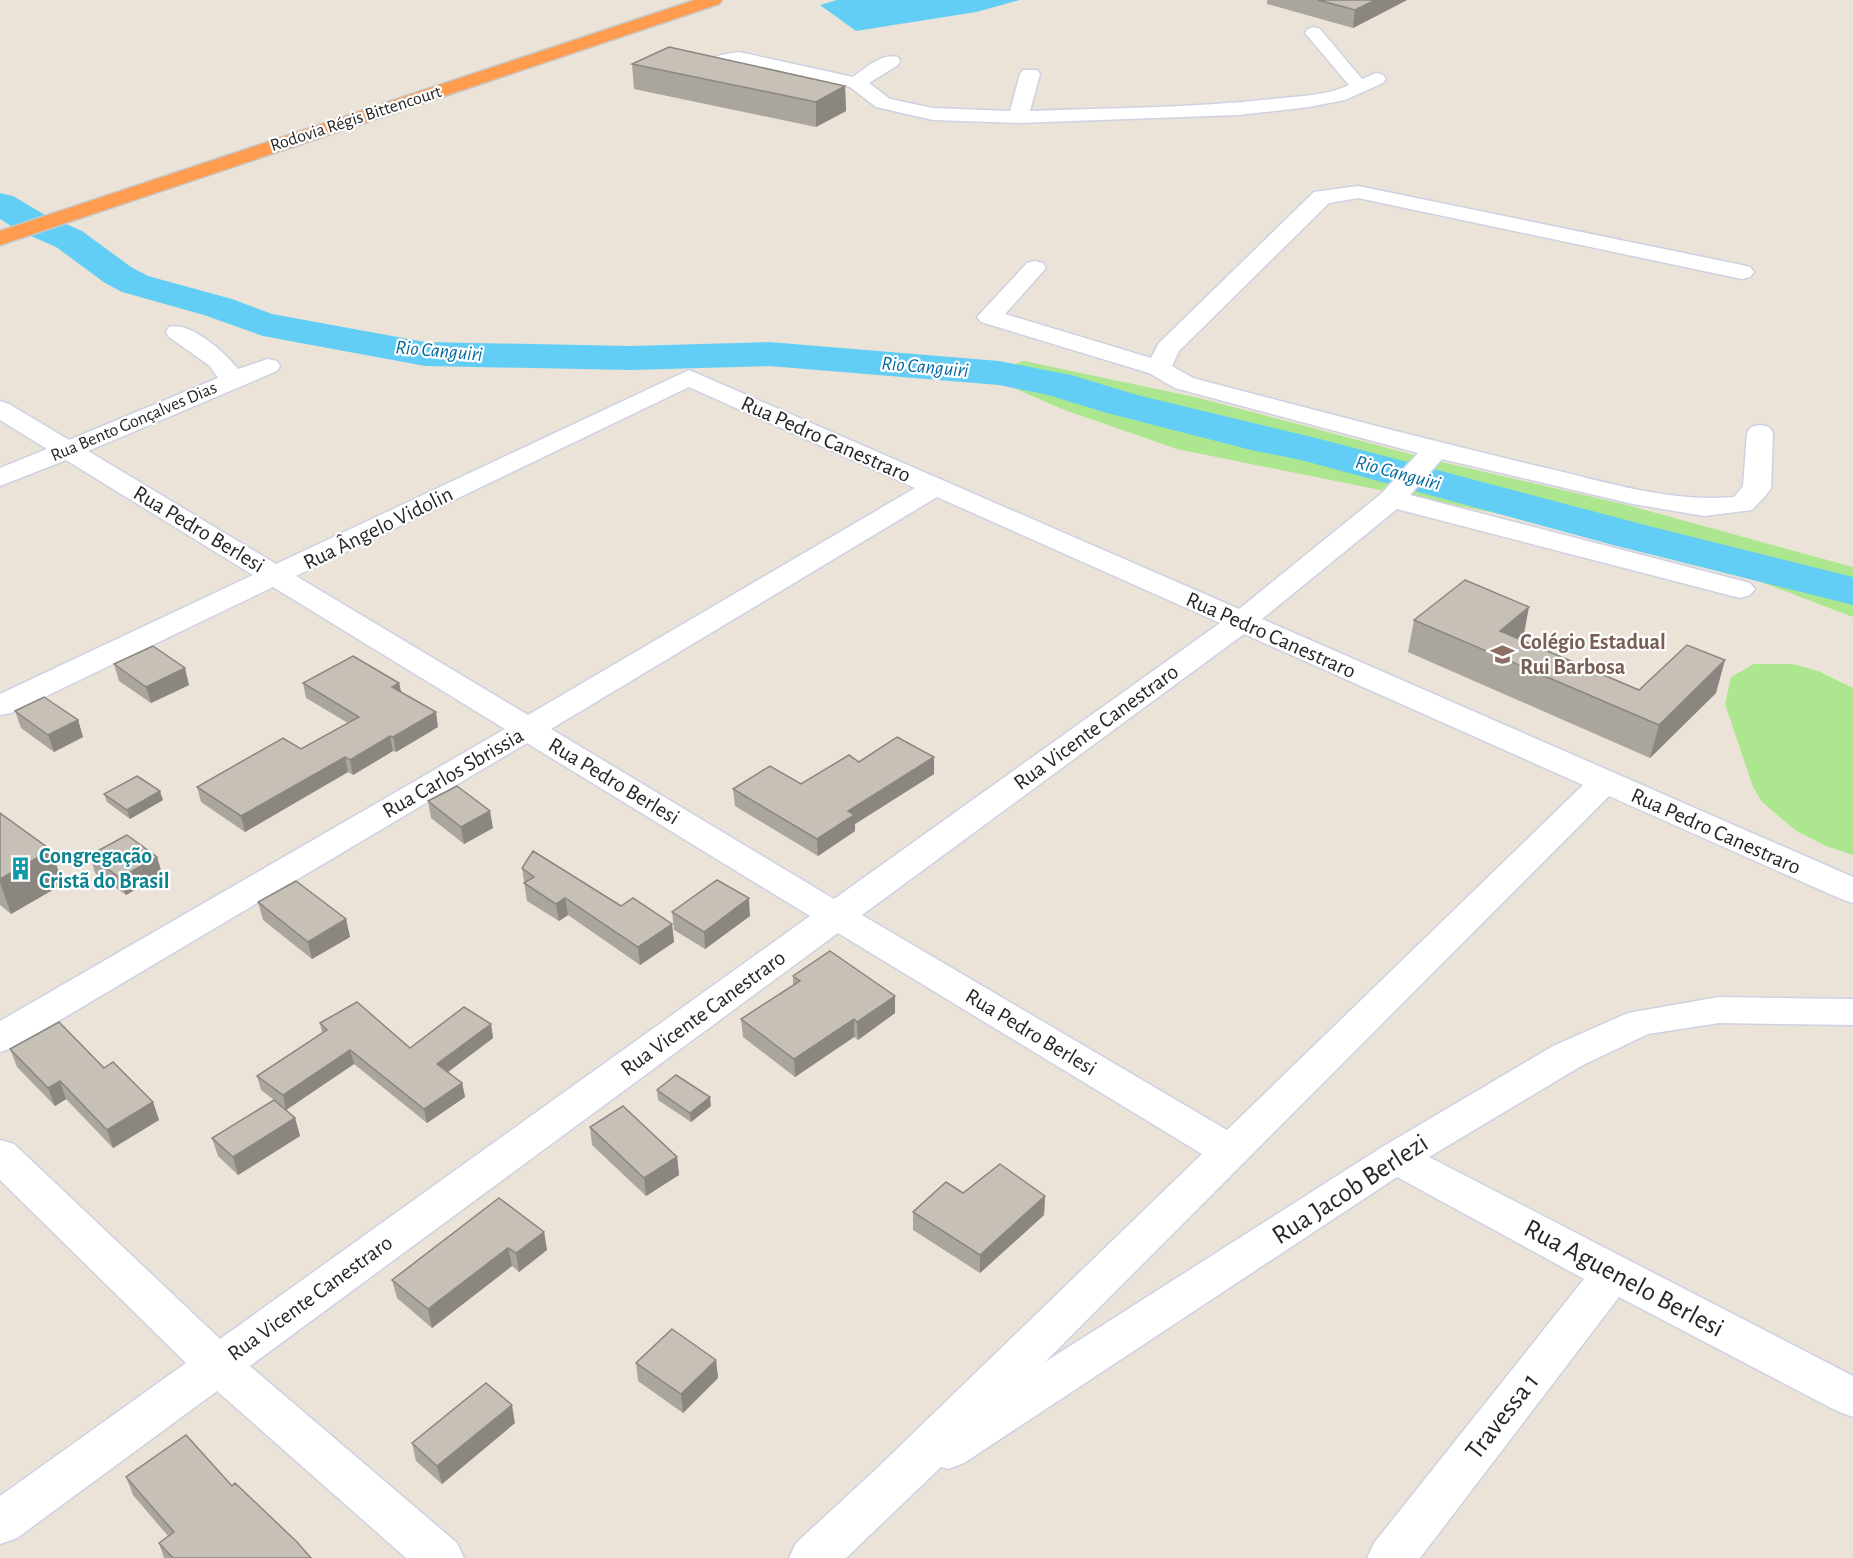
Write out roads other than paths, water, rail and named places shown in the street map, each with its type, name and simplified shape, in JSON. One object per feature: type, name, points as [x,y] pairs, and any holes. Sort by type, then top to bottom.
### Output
[{"type":"highway","name":"Rodovia Régis Bittencourt","points":[[0,238],[69,208],[679,0]]},
{"type":"highway","name":"Rodovia Régis Bittencourt","points":[[0,224],[69,208],[712,0]]},
{"type":"street","points":[[1314,33],[1353,80]]},
{"type":"street","points":[[706,68],[729,59],[739,58],[856,83],[883,103],[933,114],[1018,117],[1238,109],[1309,101],[1345,94],[1376,78]]},
{"type":"street","points":[[856,83],[891,62]]},
{"type":"street","points":[[1018,117],[1030,74]]},
{"type":"street","points":[[1158,368],[1168,348],[1322,196],[1339,193],[1358,192],[1742,272]]},
{"type":"street","points":[[1035,268],[989,316],[1158,368],[1184,383],[1430,457],[1704,508],[1742,504],[1757,488],[1760,433]]},
{"type":"street","points":[[178,332],[219,361],[233,380]]},
{"type":"street","name":"Rua Bento Gonçalves Dias","points":[[0,478],[268,366]]},
{"type":"street","name":"Rua Pedro Canestraro","points":[[689,378],[1853,891]]},
{"type":"street","name":"Rua Ângelo Vidolin","points":[[0,706],[689,378]]},
{"type":"street","name":"Rua Pedro Berlesi","points":[[0,410],[836,916],[1230,1151]]},
{"type":"street","name":"Rua Vicente Canestraro","points":[[0,1523],[1241,622],[1395,496],[1430,457]]},
{"type":"street","name":"Rua Carlos Sbrissia","points":[[0,1038],[528,729],[935,487]]},
{"type":"street","points":[[1395,496],[1740,589]]},
{"type":"street","name":"Rua Jacob Berlezi","points":[[813,1558],[889,1488],[1605,782]]},
{"type":"street","name":"Rua Jacob Berlezi","points":[[889,1488],[1396,1158],[1567,1056],[1641,1022],[1719,1011],[1853,1012]]},
{"type":"street","points":[[0,1155],[218,1365],[440,1558]]},
{"type":"street","name":"Rua Aguenelo Berlesi","points":[[1396,1158],[1613,1274],[1853,1398]]},
{"type":"street","name":"Travessa 1","points":[[1391,1558],[1613,1274]]},
{"type":"water","points":[[837,0],[1020,0],[976,12],[856,31],[820,5]]},
{"type":"waterway","name":"Rio Canguiri","points":[[0,204],[32,223],[69,239],[118,275],[135,284],[218,307],[263,324],[425,354],[630,358],[769,354],[999,373],[1056,384],[1122,404],[1251,437],[1305,448],[1629,535],[1853,591]]},
{"type":"place","name":"Colégio Estadual Rui Barbosa","points":[[1502,655]]},
{"type":"place","name":"Congregação Cristã do Brasil","points":[[21,869]]}]
